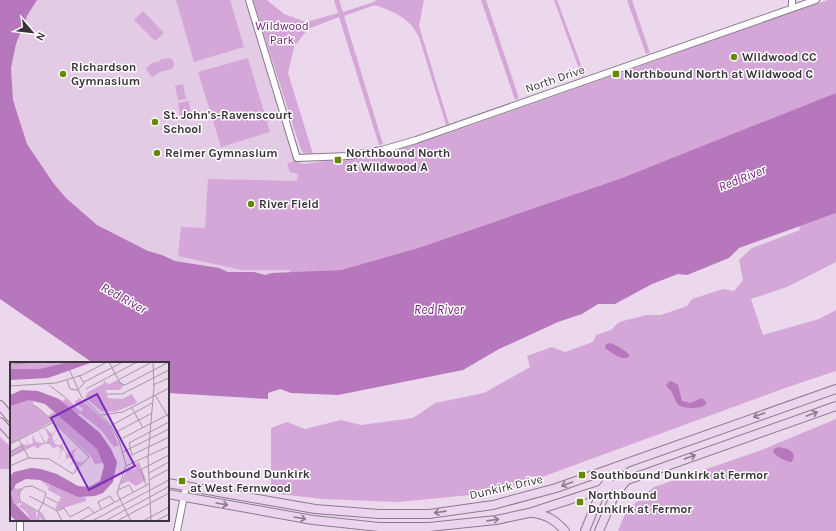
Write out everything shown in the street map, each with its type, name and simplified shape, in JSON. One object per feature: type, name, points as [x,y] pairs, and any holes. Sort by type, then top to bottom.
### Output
[{"type":"main road","name":"Dunkirk Drive","points":[[169,482],[315,509],[384,514],[429,514],[493,505],[556,488],[836,389]]},
{"type":"main road","points":[[0,405],[10,417]]},
{"type":"main road","points":[[169,494],[313,520],[383,527],[439,526],[496,520],[528,513],[602,489],[836,406]]},
{"type":"main road","points":[[0,422],[10,433]]},
{"type":"main road","points":[[585,531],[602,489],[611,476],[630,461]]},
{"type":"main road","points":[[599,531],[615,494],[627,480]]},
{"type":"main road","points":[[528,513],[548,516],[557,522],[565,531]]},
{"type":"main road","points":[[383,527],[384,514]]},
{"type":"street","name":"North Drive","points":[[249,0],[297,158],[348,156],[382,150],[416,140],[816,0]]},
{"type":"street","points":[[792,0],[792,8]]},
{"type":"street","points":[[177,531],[186,486]]},
{"type":"shaded area","name":"St. John's-Ravenscourt School","points":[[37,0],[250,0],[300,156],[290,273],[272,273],[265,275],[254,272],[228,272],[219,268],[175,261],[148,251],[97,225],[66,198],[54,184],[27,144],[13,100],[11,68],[16,44],[27,16]]},
{"type":"green space","points":[[176,0],[230,0],[244,47],[194,62]]},
{"type":"green space","name":"Wildwood Park","points":[[253,0],[267,0],[284,14],[306,22],[338,13],[334,0],[339,0],[343,12],[376,0],[424,0],[419,26],[449,124],[446,125],[419,37],[415,30],[400,16],[375,5],[344,16],[383,144],[379,145],[339,17],[308,29],[294,47],[288,73],[313,154],[303,153]]},
{"type":"green space","points":[[481,0],[486,0],[519,98],[515,100]]},
{"type":"green space","points":[[554,0],[557,0],[585,76],[582,77]]},
{"type":"green space","points":[[627,0],[632,0],[650,53],[646,54]]},
{"type":"green space","points":[[828,0],[836,0],[836,93],[826,98],[622,178],[418,248],[341,270],[290,273],[290,270],[242,270],[178,256],[181,227],[205,228],[208,179],[297,181],[298,174],[290,172],[287,164],[296,160],[305,164],[378,153],[446,134],[669,56],[724,34]]},
{"type":"green space","points":[[143,11],[164,33],[155,41],[134,20]]},
{"type":"green space","points":[[170,58],[173,60],[174,66],[171,69],[160,72],[152,77],[146,68],[152,63],[158,62],[161,59]]},
{"type":"green space","points":[[248,58],[270,132],[221,147],[198,72]]},
{"type":"green space","points":[[183,84],[186,99],[178,100],[175,86]]},
{"type":"green space","points":[[189,101],[192,119],[181,121],[178,103]]},
{"type":"green space","points":[[836,213],[836,262],[787,287],[751,299],[763,335],[819,319],[836,310],[836,371],[785,388],[542,477],[527,476],[523,483],[481,494],[398,502],[323,499],[279,494],[271,488],[271,428],[287,422],[305,429],[341,420],[361,425],[413,418],[435,403],[484,393],[530,367],[527,356],[552,347],[565,352],[593,342],[596,335],[611,330],[619,322],[646,315],[661,315],[687,306],[692,299],[723,289],[734,291],[743,280],[739,260],[752,248],[800,230],[799,226]]},
{"type":"green space","points":[[836,419],[836,531],[618,531],[626,511],[654,487],[759,451]]},
{"type":"green space","points":[[0,437],[10,446],[10,469],[0,469]]},
{"type":"water","name":"Red River","points":[[0,0],[37,0],[27,16],[16,44],[11,68],[13,100],[27,144],[54,184],[66,198],[97,225],[148,251],[175,261],[219,268],[228,272],[254,272],[265,275],[272,273],[341,270],[418,248],[622,178],[836,93],[836,213],[739,248],[729,258],[687,275],[678,274],[652,284],[615,304],[598,304],[582,314],[558,322],[499,349],[463,370],[338,395],[291,393],[280,389],[268,393],[268,399],[169,393],[169,362],[92,362],[0,299]]},
{"type":"water","points":[[611,343],[624,350],[630,356],[624,358],[615,355],[606,349],[606,344]]},
{"type":"water","points":[[671,381],[678,385],[682,401],[690,403],[702,398],[706,404],[702,407],[694,408],[677,404],[673,394],[666,386],[668,382]]},
{"type":"water","points":[[778,447],[788,449],[793,453],[794,458],[791,462],[786,461],[773,452],[774,449]]},
{"type":"place","name":"Wildwood CC","points":[[734,57]]},
{"type":"place","name":"Richardson Gymnasium","points":[[63,74]]},
{"type":"place","name":"Northbound North at Wildwood C","points":[[616,74]]},
{"type":"place","name":"St. John's-Ravenscourt School","points":[[155,122]]},
{"type":"place","name":"Reimer Gymnasium","points":[[157,153]]},
{"type":"place","name":"Northbound North at Wildwood A","points":[[338,160]]},
{"type":"place","name":"River Field","points":[[251,204]]},
{"type":"place","name":"Southbound Dunkirk at Fermor","points":[[582,475]]},
{"type":"place","name":"Southbound Dunkirk at West Fernwood","points":[[182,481]]},
{"type":"place","name":"Northbound Dunkirk at Fermor","points":[[580,502]]}]
